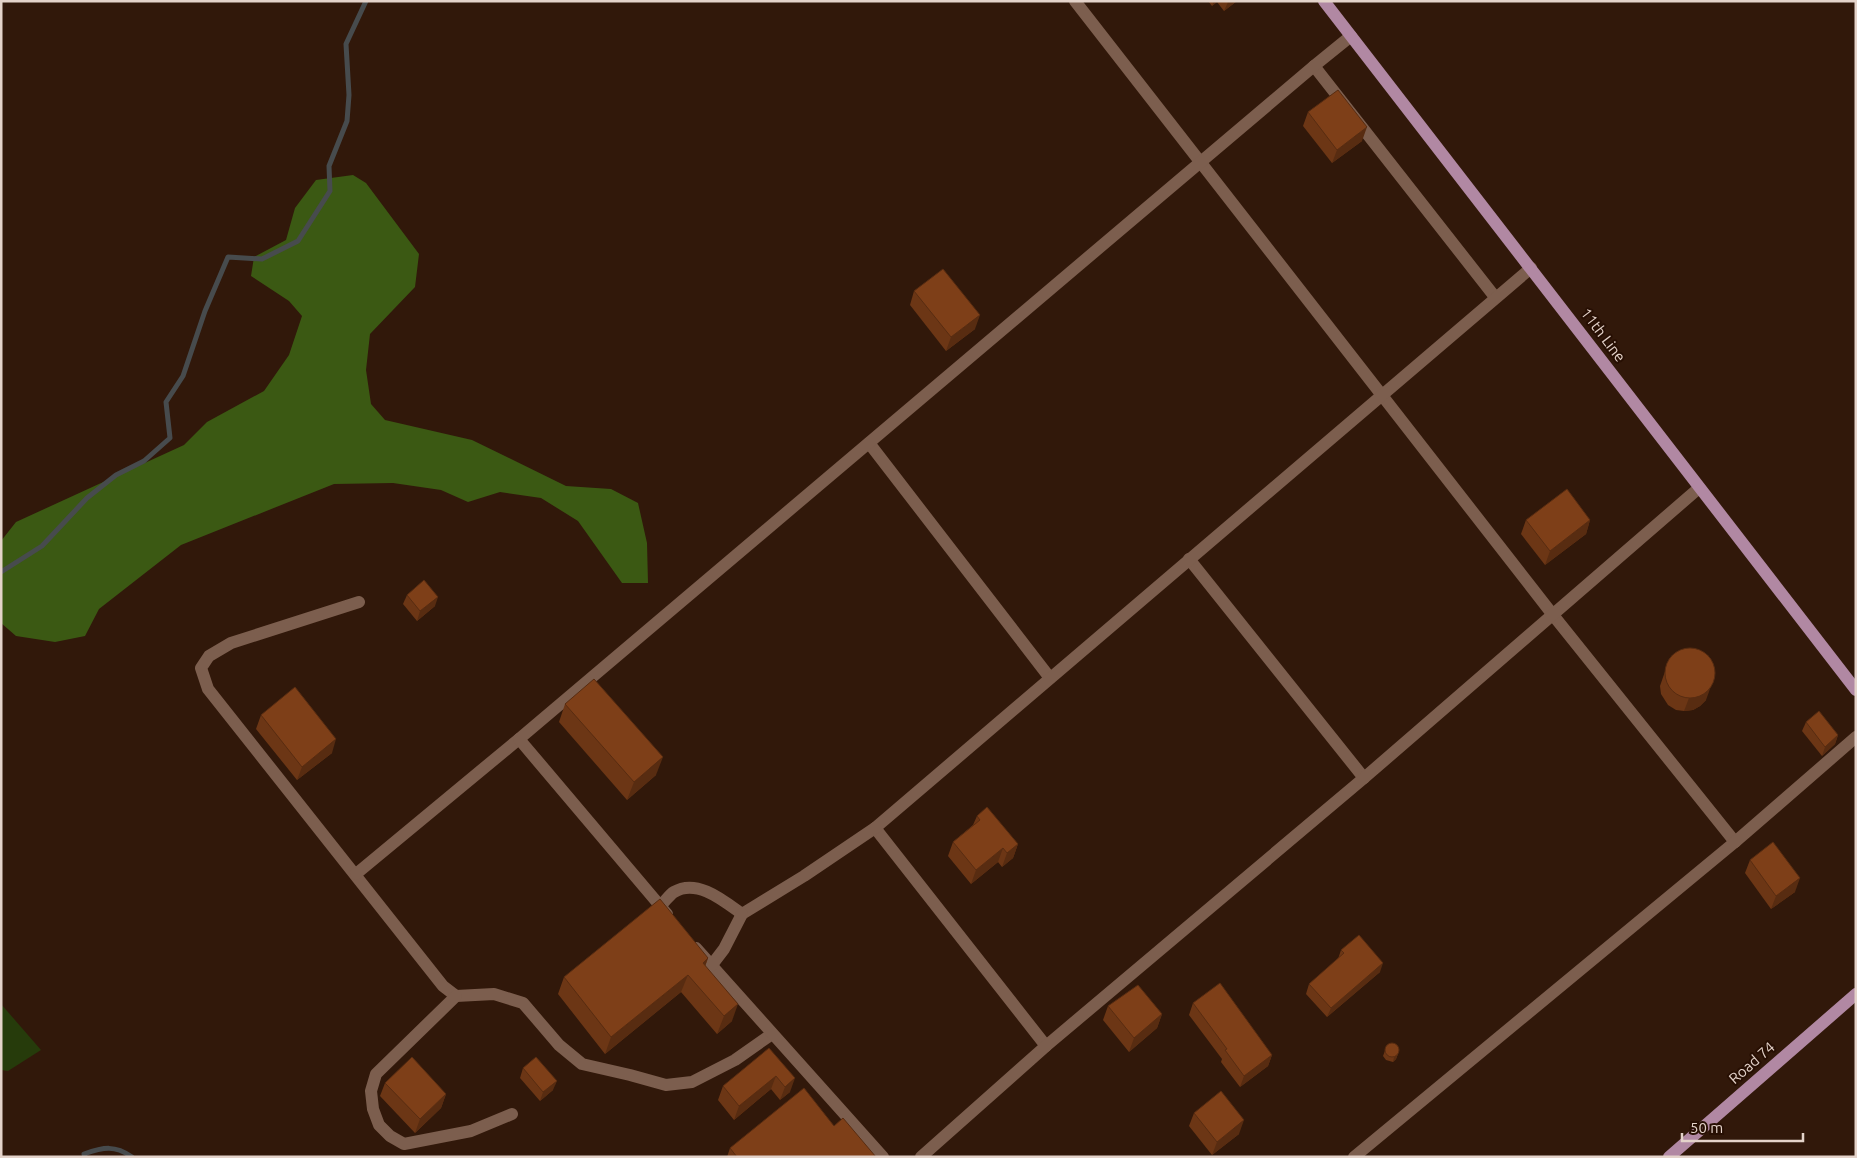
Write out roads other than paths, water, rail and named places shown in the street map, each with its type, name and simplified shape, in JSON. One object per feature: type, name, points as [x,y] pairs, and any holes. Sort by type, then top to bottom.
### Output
[{"type":"main road","name":"11th Line","points":[[1324,1],[1856,690]]},
{"type":"main road","name":"Road 74","points":[[1669,1157],[1856,994]]},
{"type":"lane","points":[[1075,1],[1553,615],[1735,842]]},
{"type":"lane","points":[[356,874],[519,739],[1351,36]]},
{"type":"lane","points":[[1314,66],[1495,297]]},
{"type":"lane","points":[[711,966],[724,949],[742,914],[804,876],[875,828],[1381,394],[1531,268]]},
{"type":"lane","points":[[869,442],[1050,678]]},
{"type":"lane","points":[[921,1157],[1046,1046],[1364,778],[1699,488]]},
{"type":"lane","points":[[1189,558],[1364,778]]},
{"type":"lane","points":[[359,602],[231,643],[209,656],[201,668],[208,689],[356,874],[442,986],[456,996],[494,994],[523,1003],[559,1045],[582,1064],[666,1085],[692,1082],[735,1060],[772,1034]]},
{"type":"lane","points":[[1354,1157],[1735,842],[1856,737]]},
{"type":"lane","points":[[519,739],[673,921]]},
{"type":"lane","points":[[875,828],[1046,1046]]},
{"type":"lane","points":[[660,906],[674,892],[691,886],[715,895],[742,914]]},
{"type":"lane","points":[[686,936],[883,1157]]},
{"type":"lane","points":[[456,996],[376,1074],[371,1091],[373,1109],[379,1125],[390,1136],[404,1144],[471,1131],[512,1114]]},
{"type":"waterway","points":[[1,572],[42,546],[87,498],[116,475],[144,461],[170,438],[166,402],[183,376],[205,311],[228,257],[262,259],[298,241],[330,191],[329,166],[347,121],[349,95],[346,44],[366,1]]},
{"type":"waterway","points":[[85,1157],[84,1154],[109,1148],[120,1150],[132,1157]]}]
